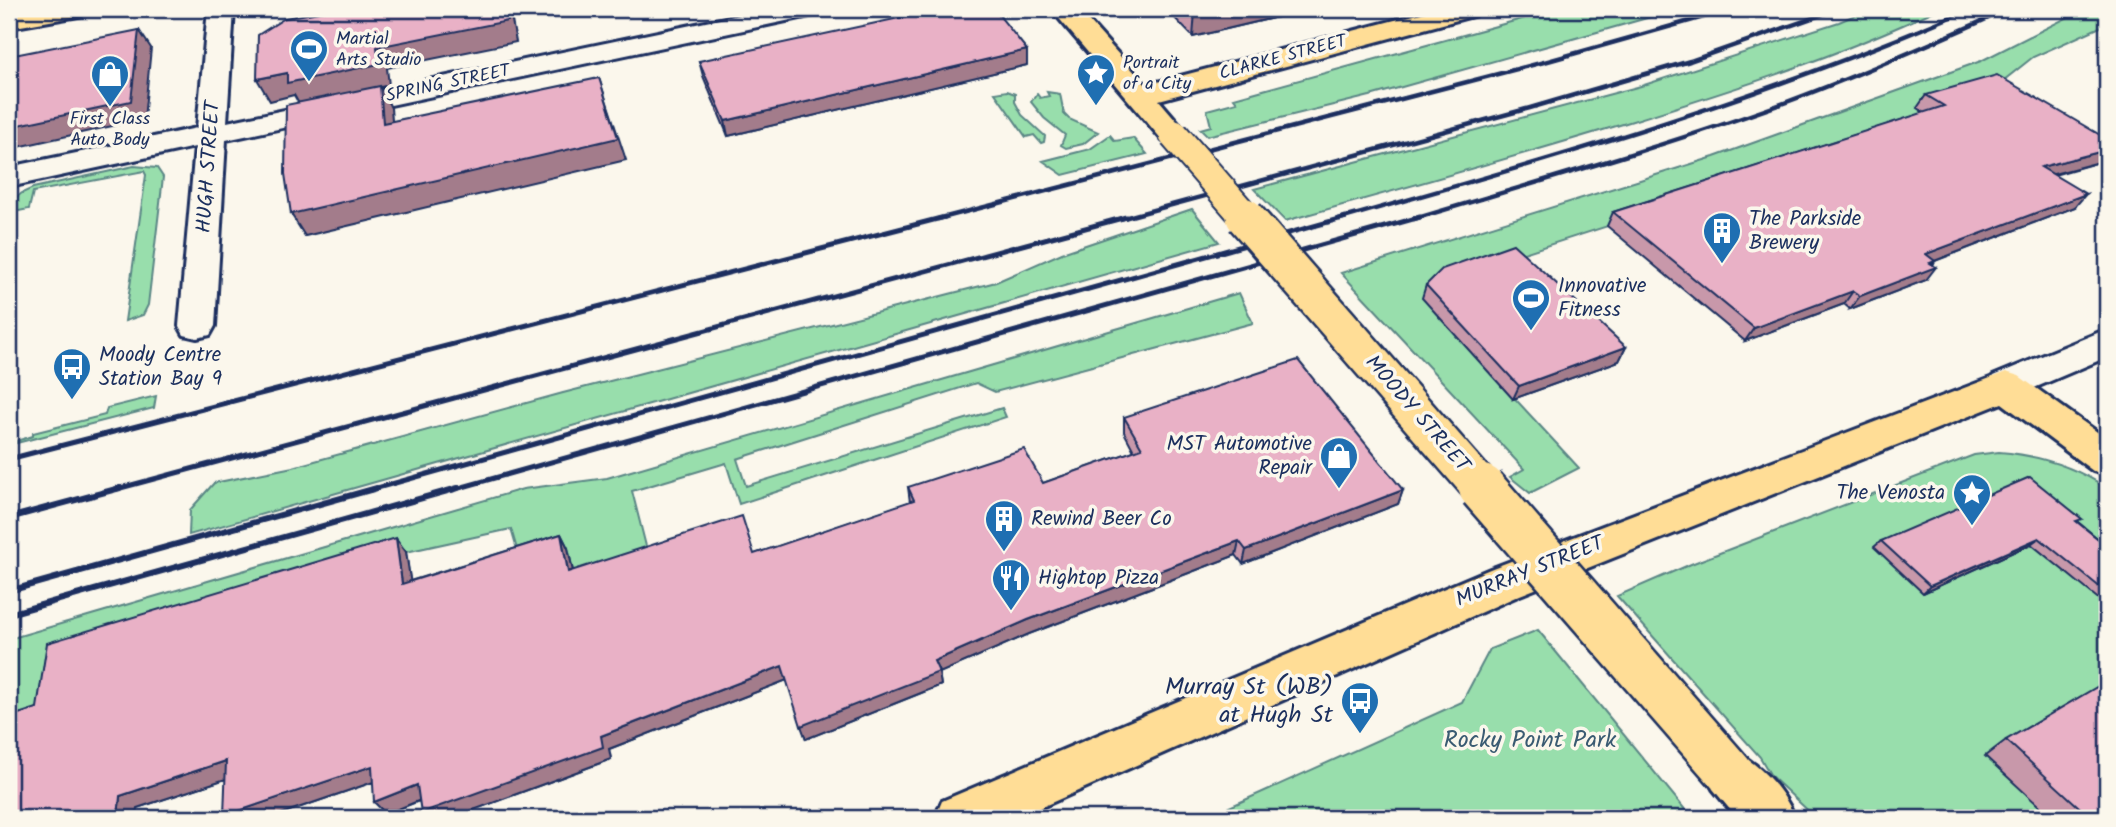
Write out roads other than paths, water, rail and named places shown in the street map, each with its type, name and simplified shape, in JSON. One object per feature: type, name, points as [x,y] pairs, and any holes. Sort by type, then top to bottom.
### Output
[{"type":"main road","points":[[9,20],[73,9]]},
{"type":"main road","name":"MOODY STREET","points":[[1063,9],[1770,818]]},
{"type":"main road","name":"CLARKE STREET","points":[[1140,96],[1467,9]]},
{"type":"main road","points":[[2006,386],[2107,460]]},
{"type":"main road","name":"MURRAY STREET","points":[[960,818],[1505,582],[2006,386]]},
{"type":"street","name":"HUGH STREET","points":[[197,326],[221,9]]},
{"type":"street","name":"SPRING STREET","points":[[9,177],[805,9]]},
{"type":"street","name":"MURRAY STREET","points":[[2006,386],[2107,342]]},
{"type":"railway","points":[[938,219],[1548,61],[1732,9]]},
{"type":"railway","points":[[1120,219],[1530,108],[1690,61],[1838,9]]},
{"type":"railway","points":[[1340,219],[1579,150],[1736,99],[1815,71],[1969,9]]},
{"type":"railway","points":[[1414,219],[1646,149],[1784,103],[1869,70],[2009,9]]},
{"type":"railway","points":[[9,459],[945,217]]},
{"type":"railway","points":[[113,490],[1126,217]]},
{"type":"railway","points":[[370,490],[1346,217]]},
{"type":"railway","points":[[452,490],[1420,217]]},
{"type":"railway","points":[[9,518],[120,488]]},
{"type":"railway","points":[[9,591],[377,488]]},
{"type":"railway","points":[[9,614],[458,488]]},
{"type":"place","name":"Martial Arts Studio","points":[[309,83]]},
{"type":"place","name":"Portrait of a City","points":[[1096,107]]},
{"type":"place","name":"First Class Auto Body","points":[[110,108]]},
{"type":"place","name":"The Parkside Brewery","points":[[1722,265]]},
{"type":"place","name":"Innovative Fitness","points":[[1531,332]]},
{"type":"place","name":"Moody Centre Station Bay 9","points":[[72,401]]},
{"type":"place","name":"MST Automotive Repair","points":[[1339,490]]},
{"type":"place","name":"The Venosta","points":[[1972,527]]},
{"type":"place","name":"Rewind Beer Co","points":[[1004,553]]},
{"type":"place","name":"Hightop Pizza","points":[[1011,612]]},
{"type":"place","name":"Murray St (WB) at Hugh St","points":[[1360,735]]},
{"type":"park label","name":"Rocky Point Park","points":[[1530,740]]}]
